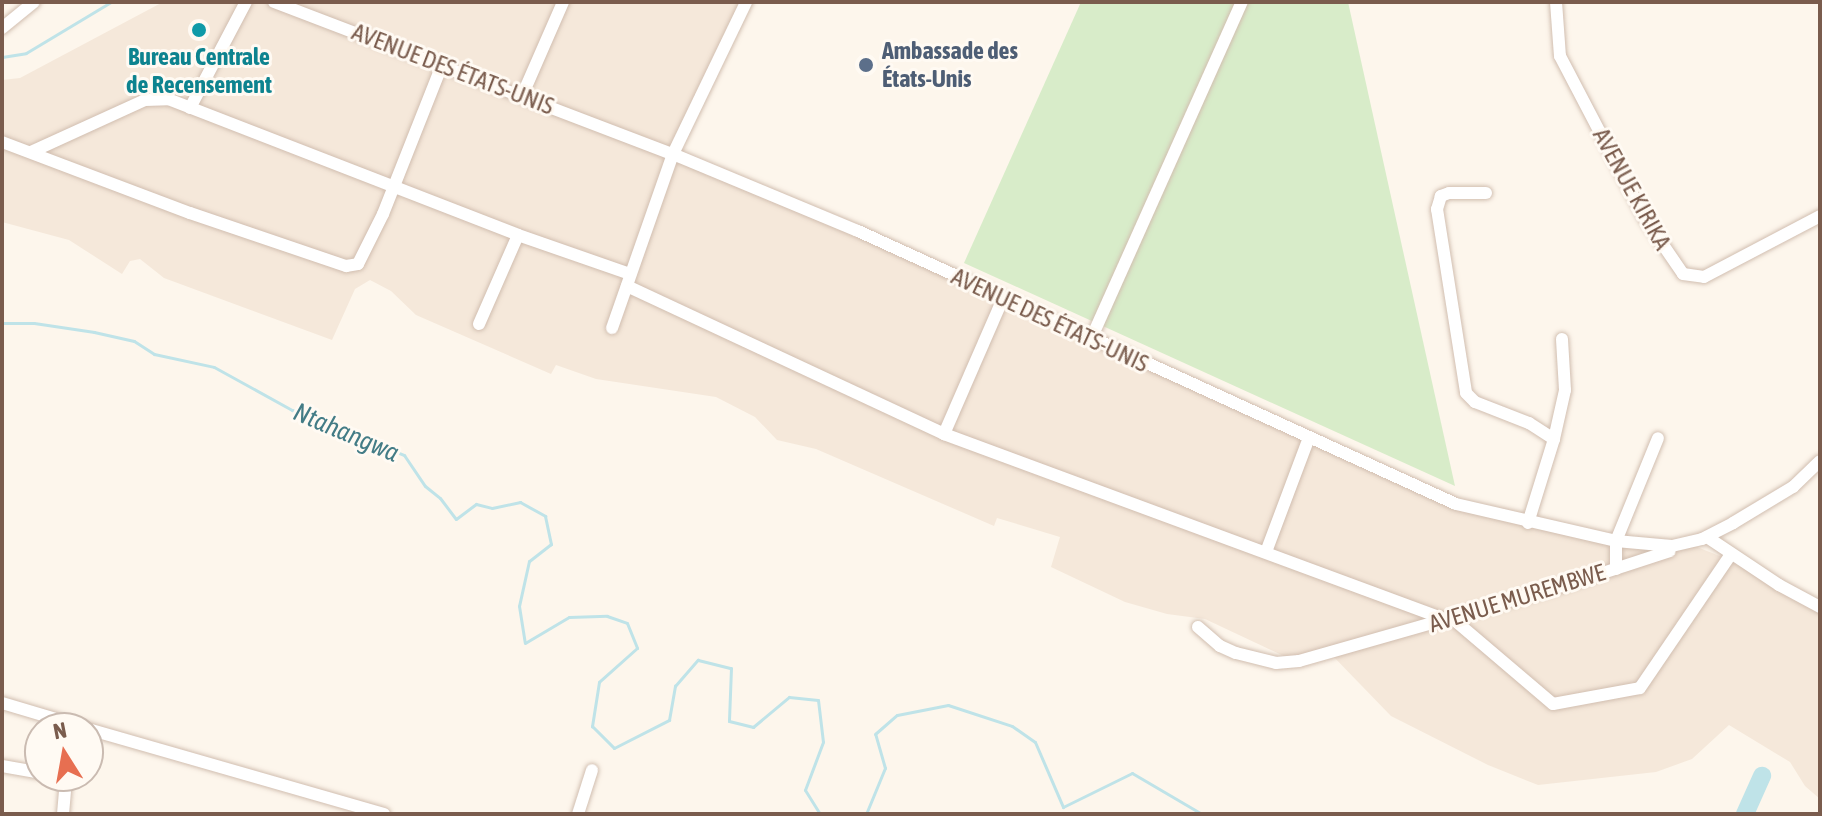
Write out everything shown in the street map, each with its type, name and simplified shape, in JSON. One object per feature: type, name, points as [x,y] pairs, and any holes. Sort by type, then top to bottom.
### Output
[{"type":"street","points":[[2,28],[34,2]]},
{"type":"street","points":[[190,108],[246,2]]},
{"type":"street","name":"AVENUE DES ÉTATS-UNIS","points":[[274,2],[300,6],[858,231],[1308,440],[1449,502],[1528,523],[1663,547],[1707,537],[1793,487],[1820,461]]},
{"type":"street","points":[[522,96],[563,2]]},
{"type":"street","points":[[612,328],[673,154],[746,2]]},
{"type":"street","points":[[1091,339],[1242,2]]},
{"type":"street","name":"AVENUE KIRIKA","points":[[1556,2],[1560,56],[1644,217],[1683,274],[1704,277],[1820,216]]},
{"type":"street","points":[[2,142],[190,213],[346,266],[358,264],[442,65]]},
{"type":"street","points":[[31,152],[145,100],[168,99],[628,280],[944,434],[1450,620],[1553,704],[1640,688],[1731,554]]},
{"type":"street","points":[[1486,193],[1449,193],[1441,196],[1437,205],[1464,388],[1475,402],[1529,423],[1554,439]]},
{"type":"street","points":[[479,324],[518,235]]},
{"type":"street","points":[[944,434],[1003,298]]},
{"type":"street","points":[[1528,523],[1554,439],[1565,390],[1562,339]]},
{"type":"street","points":[[1616,569],[1616,541],[1658,438]]},
{"type":"street","points":[[1266,552],[1308,440]]},
{"type":"street","points":[[1707,537],[1820,607]]},
{"type":"street","name":"AVENUE MUREMBWE","points":[[1198,627],[1220,646],[1276,663],[1450,620],[1687,544]]},
{"type":"street","points":[[2,703],[29,712]]},
{"type":"street","points":[[104,733],[384,814]]},
{"type":"street","points":[[2,766],[24,770]]},
{"type":"street","points":[[578,814],[592,770]]},
{"type":"street","points":[[63,814],[65,792]]},
{"type":"shaded area","points":[[163,2],[746,2],[674,153],[1469,504],[1617,538],[1687,543],[1727,559],[1820,609],[1820,799],[1805,786],[1790,762],[1729,725],[1692,759],[1656,772],[1538,785],[1488,765],[1391,716],[1329,652],[1286,657],[1205,619],[1167,614],[1125,602],[1051,567],[1060,537],[997,518],[994,526],[816,449],[777,440],[755,417],[716,397],[596,379],[556,365],[551,374],[416,315],[391,291],[370,280],[355,289],[332,340],[164,278],[140,259],[130,261],[122,274],[69,240],[2,222],[2,80],[20,78]]},
{"type":"green space","points":[[1081,2],[1348,2],[1455,486],[964,263]]},
{"type":"waterway","points":[[2,57],[26,53],[111,2]]},
{"type":"waterway","name":"Ntahangwa","points":[[2,323],[34,323],[94,332],[134,341],[154,354],[214,367],[292,410],[404,455],[425,486],[440,498],[456,519],[476,504],[492,508],[520,502],[545,516],[551,544],[529,561],[519,606],[525,643],[569,617],[607,616],[627,623],[637,648],[599,682],[592,726],[614,748],[669,720],[675,686],[698,660],[731,668],[729,721],[753,727],[789,697],[818,700],[823,742],[805,790],[820,814]]},
{"type":"waterway","name":"Ntahangwa","points":[[866,814],[885,768],[875,734],[897,715],[948,705],[1012,726],[1035,742],[1063,807],[1132,773],[1202,814]]},
{"type":"waterway","points":[[1745,814],[1762,776]]},
{"type":"place","name":"Bureau Centrale de Recensement","points":[[199,30]]},
{"type":"place","name":"Ambassade des États-Unis","points":[[866,65]]}]
